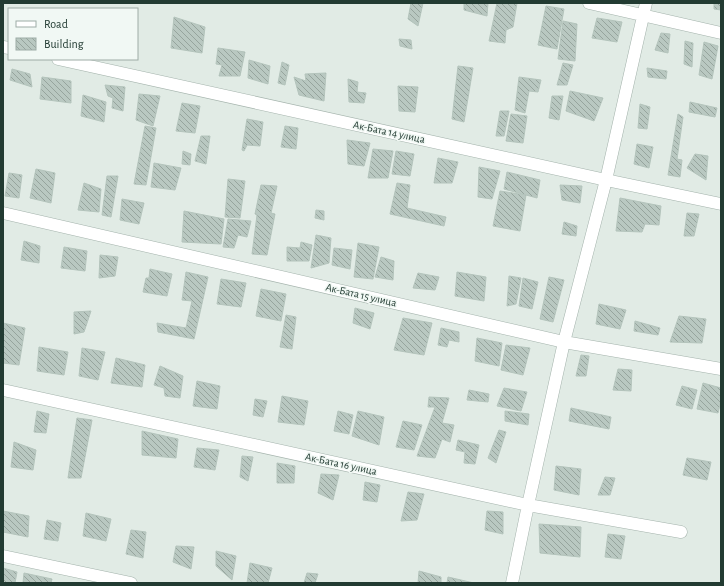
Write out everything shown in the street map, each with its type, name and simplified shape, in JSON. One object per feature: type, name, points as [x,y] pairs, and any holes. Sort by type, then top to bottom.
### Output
[{"type":"street","points":[[589,3],[721,33]]},
{"type":"street","points":[[512,583],[564,342],[606,180],[646,3]]},
{"type":"street","name":"Ак-Бата 14 улица","points":[[63,60],[721,204]]},
{"type":"street","name":"Ак-Бата 15 улица","points":[[3,213],[564,342],[721,369]]},
{"type":"street","name":"Ак-Бата 16 улица","points":[[3,390],[528,504],[681,532]]},
{"type":"street","points":[[3,556],[131,583]]},
{"type":"building","points":[[411,3],[423,3],[418,26],[408,19]]},
{"type":"building","points":[[464,3],[488,3],[487,16],[464,10]]},
{"type":"building","points":[[497,3],[517,3],[513,27],[506,30],[505,43],[489,41]]},
{"type":"building","points":[[714,3],[721,3],[721,10],[714,9]]},
{"type":"building","points":[[546,6],[564,9],[557,49],[538,45]]},
{"type":"building","points":[[174,17],[205,27],[202,53],[171,48]]},
{"type":"building","points":[[597,18],[622,22],[617,42],[592,38]]},
{"type":"building","points":[[563,21],[577,24],[575,61],[558,59]]},
{"type":"building","points":[[661,33],[670,34],[668,53],[655,50]]},
{"type":"building","points":[[399,39],[411,40],[412,49],[400,46]]},
{"type":"building","points":[[685,41],[693,43],[692,67],[684,64]]},
{"type":"building","points":[[704,42],[718,46],[712,79],[699,75]]},
{"type":"building","points":[[218,48],[245,52],[240,76],[219,76],[222,65],[216,64]]},
{"type":"building","points":[[249,60],[270,66],[268,84],[248,78]]},
{"type":"building","points":[[282,62],[289,65],[285,85],[278,83]]},
{"type":"building","points":[[563,63],[573,65],[567,85],[557,85]]},
{"type":"building","points":[[458,66],[473,68],[464,122],[452,119]]},
{"type":"building","points":[[647,68],[667,71],[666,79],[648,77]]},
{"type":"building","points":[[12,69],[30,74],[32,87],[10,80]]},
{"type":"building","points":[[326,73],[324,101],[299,95],[294,77],[306,81],[305,74]]},
{"type":"building","points":[[42,77],[71,81],[71,103],[40,99]]},
{"type":"building","points":[[519,77],[541,80],[538,92],[529,91],[525,113],[515,110]]},
{"type":"building","points":[[348,79],[358,82],[357,92],[366,93],[364,103],[349,102]]},
{"type":"building","points":[[105,85],[125,87],[123,111],[112,108],[113,98],[108,96]]},
{"type":"building","points":[[398,86],[418,87],[415,112],[399,111]]},
{"type":"building","points":[[570,91],[603,98],[594,121],[566,111]]},
{"type":"building","points":[[139,94],[160,96],[153,126],[136,120]]},
{"type":"building","points":[[83,95],[106,102],[104,122],[81,116]]},
{"type":"building","points":[[552,96],[563,96],[559,120],[549,118]]},
{"type":"building","points":[[690,102],[717,108],[715,117],[689,112]]},
{"type":"building","points":[[182,103],[200,106],[195,133],[176,131]]},
{"type":"building","points":[[640,104],[650,107],[647,129],[638,128]]},
{"type":"building","points":[[500,111],[509,111],[504,136],[496,136]]},
{"type":"building","points":[[511,114],[527,116],[523,143],[506,141]]},
{"type":"building","points":[[678,114],[683,117],[677,159],[682,160],[680,177],[668,175]]},
{"type":"building","points":[[247,119],[263,122],[260,146],[247,145],[244,151],[242,150]]},
{"type":"building","points":[[145,126],[156,128],[146,185],[134,184]]},
{"type":"building","points":[[285,126],[298,128],[296,149],[281,147]]},
{"type":"building","points":[[201,136],[210,136],[206,164],[195,161]]},
{"type":"building","points":[[347,140],[370,143],[364,166],[348,164]]},
{"type":"building","points":[[637,144],[653,147],[649,168],[634,164]]},
{"type":"building","points":[[373,149],[393,151],[388,178],[368,178]]},
{"type":"building","points":[[183,151],[191,154],[190,165],[182,164]]},
{"type":"building","points":[[396,151],[414,154],[410,176],[392,174]]},
{"type":"building","points":[[695,154],[708,156],[706,180],[687,168]]},
{"type":"building","points":[[438,158],[458,162],[452,183],[434,183]]},
{"type":"building","points":[[154,163],[181,168],[175,190],[151,187]]},
{"type":"building","points":[[479,167],[500,171],[492,199],[478,197]]},
{"type":"building","points":[[36,169],[55,173],[51,203],[30,198]]},
{"type":"building","points":[[507,172],[540,180],[537,198],[504,189]]},
{"type":"building","points":[[9,173],[22,175],[19,198],[5,196]]},
{"type":"building","points":[[107,176],[118,176],[111,217],[102,215]]},
{"type":"building","points":[[228,179],[245,181],[240,218],[225,217]]},
{"type":"building","points":[[84,183],[101,189],[99,212],[78,210]]},
{"type":"building","points":[[397,183],[410,185],[407,208],[446,217],[444,226],[390,214]]},
{"type":"building","points":[[261,185],[277,186],[271,213],[275,214],[267,255],[252,254],[257,215],[255,214]]},
{"type":"building","points":[[560,185],[582,186],[580,203],[562,200]]},
{"type":"building","points":[[500,191],[526,195],[520,231],[493,226]]},
{"type":"building","points":[[620,198],[661,206],[659,225],[645,224],[642,232],[616,231]]},
{"type":"building","points":[[122,199],[144,203],[139,224],[120,220]]},
{"type":"building","points":[[316,210],[324,211],[324,220],[315,218]]},
{"type":"building","points":[[184,211],[224,219],[221,244],[182,242]]},
{"type":"building","points":[[687,213],[699,214],[694,236],[684,236]]},
{"type":"building","points":[[228,219],[251,221],[247,237],[238,235],[234,248],[223,247]]},
{"type":"building","points":[[564,222],[577,226],[576,236],[562,234]]},
{"type":"building","points":[[316,235],[331,238],[329,263],[311,268]]},
{"type":"building","points":[[24,241],[40,246],[39,263],[21,260]]},
{"type":"building","points":[[301,242],[312,245],[309,261],[287,261],[287,247],[300,248]]},
{"type":"building","points":[[358,243],[379,247],[373,279],[354,277]]},
{"type":"building","points":[[64,247],[87,251],[85,271],[61,268]]},
{"type":"building","points":[[334,248],[352,250],[350,269],[332,265]]},
{"type":"building","points":[[100,255],[118,257],[115,276],[99,278]]},
{"type":"building","points":[[381,257],[394,261],[393,280],[375,277]]},
{"type":"building","points":[[150,269],[172,274],[167,296],[143,292],[146,278],[149,278]]},
{"type":"building","points":[[186,272],[208,277],[194,339],[158,332],[157,323],[186,328],[192,301],[182,300]]},
{"type":"building","points":[[457,272],[486,277],[484,301],[455,296]]},
{"type":"building","points":[[418,273],[439,277],[435,290],[413,288]]},
{"type":"building","points":[[509,276],[521,278],[516,304],[507,306]]},
{"type":"building","points":[[549,277],[564,280],[553,322],[540,319]]},
{"type":"building","points":[[523,278],[538,282],[532,309],[519,306]]},
{"type":"building","points":[[221,279],[246,283],[241,307],[217,304]]},
{"type":"building","points":[[261,289],[286,294],[281,321],[256,316]]},
{"type":"building","points":[[599,304],[626,310],[620,329],[596,324]]},
{"type":"building","points":[[355,308],[374,313],[370,329],[353,323]]},
{"type":"building","points":[[91,311],[84,332],[74,334],[74,312]]},
{"type":"building","points":[[286,315],[296,317],[292,349],[280,347]]},
{"type":"building","points":[[679,316],[706,319],[702,343],[670,342]]},
{"type":"building","points":[[403,318],[432,323],[424,355],[394,350]]},
{"type":"building","points":[[635,321],[660,328],[658,335],[634,331]]},
{"type":"building","points":[[3,323],[25,328],[19,365],[3,363]]},
{"type":"building","points":[[441,328],[459,332],[459,342],[449,340],[447,347],[438,345]]},
{"type":"building","points":[[477,338],[502,343],[499,366],[475,361]]},
{"type":"building","points":[[506,345],[530,348],[523,375],[501,370]]},
{"type":"building","points":[[39,347],[68,352],[64,375],[37,371]]},
{"type":"building","points":[[82,348],[105,352],[98,380],[79,376]]},
{"type":"building","points":[[581,355],[589,356],[586,376],[576,376]]},
{"type":"building","points":[[116,358],[145,365],[142,387],[111,383]]},
{"type":"building","points":[[160,366],[183,376],[180,398],[165,396],[164,388],[154,385]]},
{"type":"building","points":[[618,369],[632,370],[631,391],[613,390]]},
{"type":"building","points":[[197,381],[220,386],[217,409],[193,406]]},
{"type":"building","points":[[703,383],[721,388],[721,401],[718,413],[697,409]]},
{"type":"building","points":[[682,386],[697,390],[692,409],[676,405]]},
{"type":"building","points":[[504,388],[527,392],[521,411],[497,406]]},
{"type":"building","points":[[469,390],[489,394],[488,402],[467,400]]},
{"type":"building","points":[[282,396],[308,401],[304,425],[278,422]]},
{"type":"building","points":[[429,397],[449,398],[442,423],[454,425],[450,442],[442,439],[435,458],[417,456],[435,407],[428,407]]},
{"type":"building","points":[[255,399],[267,401],[263,417],[253,415]]},
{"type":"building","points":[[571,408],[611,417],[609,429],[569,421]]},
{"type":"building","points":[[37,411],[49,414],[46,433],[34,432]]},
{"type":"building","points":[[338,411],[353,415],[349,434],[334,431]]},
{"type":"building","points":[[358,411],[384,417],[379,445],[352,436]]},
{"type":"building","points":[[505,411],[529,414],[528,425],[505,421]]},
{"type":"building","points":[[77,418],[92,420],[81,478],[68,478]]},
{"type":"building","points":[[403,421],[422,425],[414,450],[396,447]]},
{"type":"building","points":[[499,430],[506,432],[496,463],[488,458]]},
{"type":"building","points":[[142,431],[178,439],[176,458],[142,455]]},
{"type":"building","points":[[458,440],[479,445],[475,464],[464,463],[465,452],[456,450]]},
{"type":"building","points":[[14,442],[36,450],[33,470],[11,467]]},
{"type":"building","points":[[197,448],[219,450],[215,470],[194,467]]},
{"type":"building","points":[[242,456],[253,457],[248,481],[240,477]]},
{"type":"building","points":[[687,458],[711,462],[707,480],[683,475]]},
{"type":"building","points":[[277,463],[295,466],[294,483],[277,483]]},
{"type":"building","points":[[556,466],[581,469],[579,495],[554,490]]},
{"type":"building","points":[[321,474],[339,475],[333,500],[318,493]]},
{"type":"building","points":[[605,477],[615,478],[610,495],[598,495]]},
{"type":"building","points":[[365,482],[380,485],[377,502],[363,500]]},
{"type":"building","points":[[408,492],[424,494],[417,520],[401,521]]},
{"type":"building","points":[[3,511],[29,516],[28,537],[3,532]]},
{"type":"building","points":[[487,511],[503,512],[503,534],[485,530]]},
{"type":"building","points":[[86,513],[111,519],[106,541],[83,536]]},
{"type":"building","points":[[47,520],[61,523],[58,541],[44,539]]},
{"type":"building","points":[[539,524],[581,527],[580,557],[540,553]]},
{"type":"building","points":[[131,530],[146,532],[143,558],[126,554]]},
{"type":"building","points":[[608,534],[625,536],[621,559],[605,557]]},
{"type":"building","points":[[176,546],[194,547],[191,569],[173,562]]},
{"type":"building","points":[[216,551],[236,556],[232,580],[216,566]]},
{"type":"building","points":[[250,563],[272,568],[268,583],[247,583]]},
{"type":"building","points":[[3,568],[17,572],[15,583],[3,583]]},
{"type":"building","points":[[419,571],[441,577],[441,583],[418,583]]},
{"type":"building","points":[[24,573],[52,579],[51,583],[23,583]]},
{"type":"building","points":[[307,573],[318,574],[315,583],[304,583]]},
{"type":"building","points":[[448,577],[474,583],[447,583]]}]
